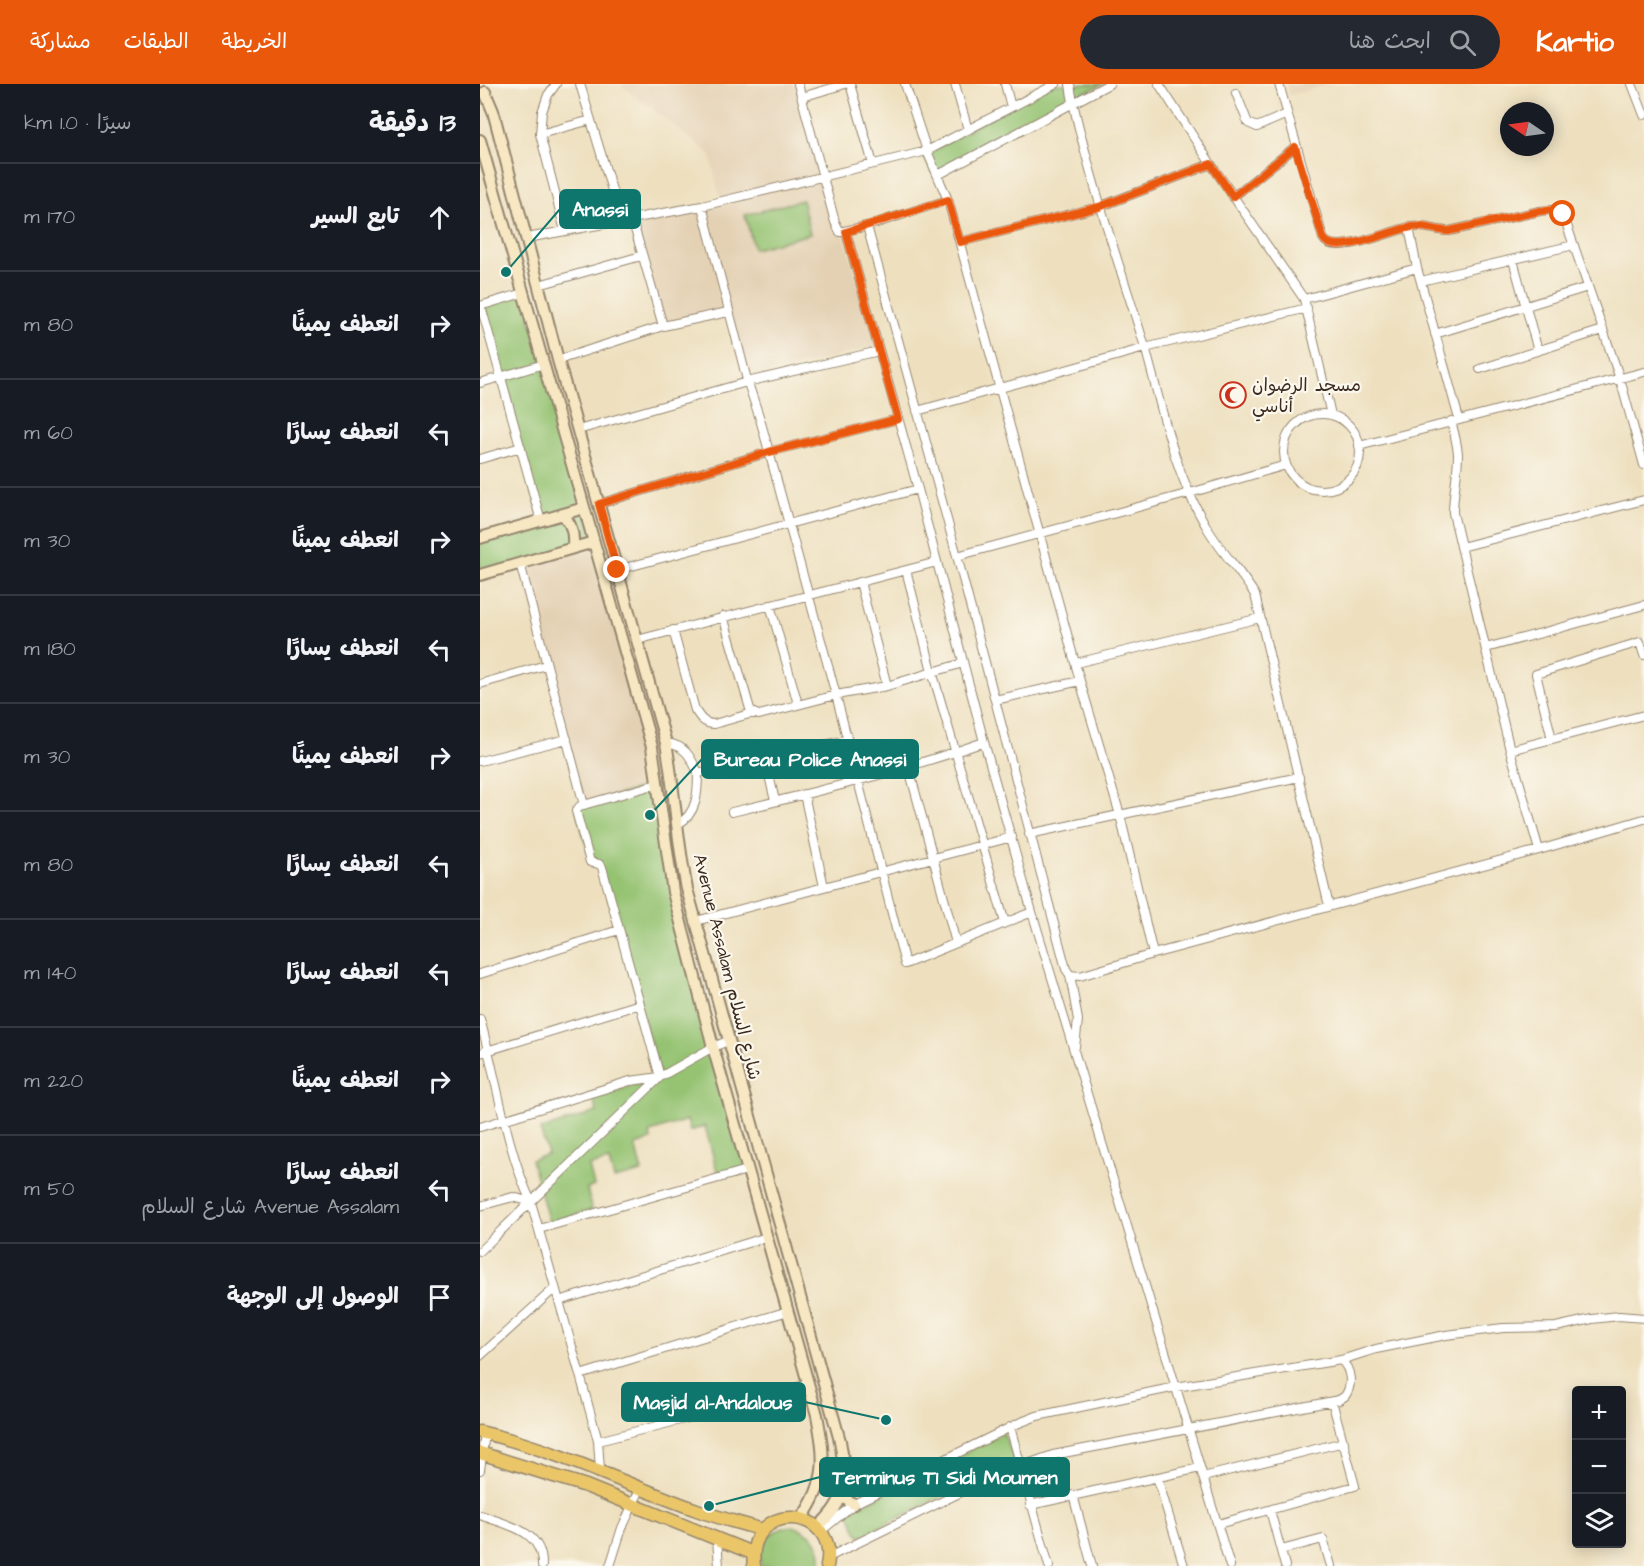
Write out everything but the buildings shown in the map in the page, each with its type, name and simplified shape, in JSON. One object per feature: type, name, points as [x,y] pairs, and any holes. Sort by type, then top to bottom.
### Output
[{"type":"main road","points":[[482,1433],[600,1470],[696,1510],[763,1530]]},
{"type":"main road","points":[[481,1453],[633,1504],[717,1539],[753,1560],[755,1541],[763,1530],[781,1519],[802,1518],[819,1530],[826,1541],[828,1561]]},
{"type":"street","points":[[483,93],[494,84]]},
{"type":"street","points":[[556,84],[542,112],[540,135],[565,231]]},
{"type":"street","points":[[580,84],[621,220]]},
{"type":"street","points":[[798,84],[840,232],[867,226],[948,200]]},
{"type":"street","points":[[802,97],[845,84]]},
{"type":"street","points":[[850,84],[873,164]]},
{"type":"street","points":[[905,84],[927,151],[948,200],[960,242],[1080,681],[1120,815],[1153,954]]},
{"type":"street","points":[[955,84],[968,129]]},
{"type":"street","points":[[1005,84],[1011,107]]},
{"type":"street","points":[[527,238],[702,206],[927,151],[1056,84]]},
{"type":"street","points":[[1070,84],[1099,207],[1145,348],[1168,433],[1204,524],[1244,576],[1255,595],[1329,906]]},
{"type":"street","points":[[938,175],[1109,84]]},
{"type":"street","points":[[1159,84],[1233,197],[1304,299],[1331,416]]},
{"type":"street","points":[[1279,84],[1295,147],[1325,243],[1332,246],[1351,244],[1409,227],[1420,226],[1449,231],[1552,210],[1563,214],[1620,379],[1644,465]]},
{"type":"street","points":[[1632,84],[1644,115]]},
{"type":"street","name":"Avenue Assalam شارع السلام","points":[[483,93],[492,111],[558,360],[666,744],[687,889],[840,1441],[845,1469],[843,1492],[837,1509],[819,1530]]},
{"type":"street","points":[[1236,93],[1248,123],[1253,126],[1257,127],[1287,114]]},
{"type":"street","points":[[540,135],[591,120]]},
{"type":"street","name":"Avenue Assalam شارع السلام","points":[[480,140],[652,747],[673,892],[713,1047],[821,1434],[823,1463],[817,1493],[802,1518]]},
{"type":"street","points":[[1233,197],[1295,147]]},
{"type":"street","points":[[960,242],[1099,207],[1211,164]]},
{"type":"street","points":[[702,206],[747,381],[769,452],[836,696],[905,964],[1032,912]]},
{"type":"street","points":[[632,219],[663,326]]},
{"type":"street","points":[[867,226],[957,556],[1065,969],[1071,975],[1078,1020],[1075,1051]]},
{"type":"street","points":[[1409,227],[1455,420],[1458,456],[1453,513],[1510,750],[1539,850]]},
{"type":"street","points":[[846,232],[1032,912],[1230,1566]]},
{"type":"street","points":[[1421,281],[1574,245]]},
{"type":"street","points":[[538,285],[641,256]]},
{"type":"street","points":[[1513,260],[1538,351]]},
{"type":"street","points":[[1304,299],[1417,268]]},
{"type":"street","points":[[1435,334],[1588,287]]},
{"type":"street","points":[[524,293],[481,306],[541,521]]},
{"type":"street","points":[[917,411],[1001,386],[1307,308]]},
{"type":"street","points":[[558,360],[663,326],[729,312]]},
{"type":"street","points":[[1480,369],[1603,330]]},
{"type":"street","points":[[578,429],[747,381],[879,351]]},
{"type":"street","points":[[480,383],[544,364]]},
{"type":"street","points":[[1359,446],[1644,372]]},
{"type":"street","points":[[1320,415],[1341,419],[1356,435],[1359,446],[1360,457],[1357,468],[1342,485],[1332,489],[1309,488],[1299,483],[1286,465],[1284,453],[1291,431],[1308,417],[1320,415]]},
{"type":"street","points":[[599,504],[769,452],[898,419]]},
{"type":"street","points":[[480,459],[521,447]]},
{"type":"street","points":[[957,556],[1286,465]]},
{"type":"street","points":[[617,570],[918,489]]},
{"type":"street","points":[[1461,547],[1644,500]]},
{"type":"street","points":[[480,538],[584,508]]},
{"type":"street","points":[[563,515],[569,521],[572,530],[573,547]]},
{"type":"street","points":[[480,575],[594,542]]},
{"type":"street","points":[[637,640],[937,562]]},
{"type":"street","points":[[520,563],[584,805]]},
{"type":"street","points":[[906,570],[932,671],[1005,923]]},
{"type":"street","points":[[860,582],[887,686]]},
{"type":"street","points":[[770,605],[798,704]]},
{"type":"street","points":[[1486,648],[1644,605]]},
{"type":"street","points":[[723,616],[753,713]]},
{"type":"street","points":[[1076,663],[1260,618]]},
{"type":"street","points":[[673,630],[695,710],[707,724],[753,713],[759,715],[798,704],[887,686],[963,663]]},
{"type":"street","points":[[1552,739],[1536,674],[1640,642],[1644,656]]},
{"type":"street","points":[[480,684],[546,665]]},
{"type":"street","points":[[995,700],[1080,681]]},
{"type":"street","points":[[1510,750],[1644,715]]},
{"type":"street","points":[[480,761],[567,740]]},
{"type":"street","points":[[698,773],[847,740]]},
{"type":"street","points":[[732,812],[858,779],[984,742]]},
{"type":"street","points":[[666,744],[681,746],[698,773],[696,801],[692,812],[678,825]]},
{"type":"street","points":[[765,758],[775,801]]},
{"type":"street","points":[[908,765],[956,943]]},
{"type":"street","points":[[1029,834],[1299,777]]},
{"type":"street","points":[[657,784],[584,805],[578,807],[576,811],[590,862],[602,867],[660,1077]]},
{"type":"street","points":[[804,794],[824,887]]},
{"type":"street","points":[[1071,975],[1080,976],[1644,819]]},
{"type":"street","points":[[696,921],[1012,837]]},
{"type":"street","points":[[666,855],[681,853]]},
{"type":"street","points":[[480,974],[620,930]]},
{"type":"street","points":[[480,1053],[640,1004]]},
{"type":"street","points":[[480,1019],[504,1121],[520,1176],[531,1202],[580,1375],[597,1441],[600,1470]]},
{"type":"street","points":[[480,1251],[660,1077],[728,1041]]},
{"type":"street","points":[[480,1127],[630,1082],[660,1077]]},
{"type":"street","points":[[539,1229],[747,1170]]},
{"type":"street","points":[[480,1206],[513,1197],[531,1202]]},
{"type":"street","points":[[559,1301],[767,1237]]},
{"type":"street","points":[[480,1356],[555,1288]]},
{"type":"street","points":[[580,1375],[788,1311]]},
{"type":"street","points":[[819,1530],[854,1504],[1037,1416],[1176,1387],[1341,1360],[1376,1349],[1446,1335],[1503,1328],[1556,1327],[1619,1316],[1644,1318]]},
{"type":"street","points":[[828,1561],[949,1497],[1019,1466],[1053,1455],[1332,1401],[1345,1396],[1349,1390],[1348,1370],[1341,1360]]},
{"type":"street","points":[[597,1441],[808,1384]]},
{"type":"street","points":[[1218,1524],[1355,1486],[1332,1401]]},
{"type":"street","points":[[1010,1427],[1019,1466],[1049,1566]]},
{"type":"street","points":[[480,1470],[482,1433]]},
{"type":"street","points":[[1203,1477],[1344,1442]]},
{"type":"street","points":[[1030,1505],[1200,1468]]},
{"type":"street","points":[[1157,1477],[1184,1566]]},
{"type":"street","points":[[610,1566],[615,1546],[641,1487]]},
{"type":"street","points":[[843,1492],[846,1500],[854,1504]]},
{"type":"street","points":[[1073,1495],[1092,1566]]},
{"type":"street","points":[[1270,1510],[1285,1566]]},
{"type":"street","points":[[480,1515],[528,1534],[536,1541],[540,1550],[542,1566]]},
{"type":"street","points":[[717,1539],[719,1566]]},
{"type":"street","points":[[1281,1550],[1323,1539],[1331,1566]]},
{"type":"shaded area","points":[[620,84],[795,84],[831,214],[842,227],[877,346],[748,379],[729,311],[660,330],[629,219],[721,203],[710,154]]},
{"type":"shaded area","points":[[1286,84],[1331,84],[1289,95]]},
{"type":"shaded area","points":[[594,542],[657,784],[584,805],[520,563]]},
{"type":"green space","points":[[1049,84],[1105,84],[1070,98],[935,176],[923,156]]},
{"type":"green space","points":[[802,200],[810,234],[754,249],[745,215]]},
{"type":"green space","points":[[523,293],[594,542],[480,574],[480,539],[541,521],[481,306]]},
{"type":"green space","points":[[657,784],[666,855],[747,1170],[717,1171],[705,1126],[690,1131],[687,1120],[650,1132],[651,1140],[635,1145],[642,1172],[614,1179],[609,1161],[589,1166],[594,1186],[587,1189],[592,1210],[532,1227],[549,1222],[531,1160],[548,1154],[540,1130],[597,1112],[593,1098],[660,1077],[599,863],[592,864],[576,807]]},
{"type":"green space","points":[[1003,1433],[1015,1460],[860,1537],[848,1512]]},
{"type":"green space","points":[[792,1526],[805,1531],[815,1540],[820,1552],[820,1566],[761,1566],[763,1544],[778,1530]]},
{"type":"place","name":"Anassi","points":[[506,272]]},
{"type":"place","name":"مسجد الرضوان أناسي","points":[[1233,395]]},
{"type":"place","name":"Bureau Police Anassi","points":[[650,815]]},
{"type":"place","name":"Masjid al-Andalous","points":[[886,1420]]},
{"type":"place","name":"Terminus T1 Sidi Moumen","points":[[709,1506]]},
{"type":"route","points":[[617,570],[599,504],[769,452],[898,419],[846,232],[948,200],[960,242],[1099,207],[1211,164],[1233,197],[1295,147],[1323,238],[1325,243],[1332,246],[1351,244],[1409,227],[1420,226],[1429,230],[1449,231],[1540,211],[1552,210],[1563,214]]}]
